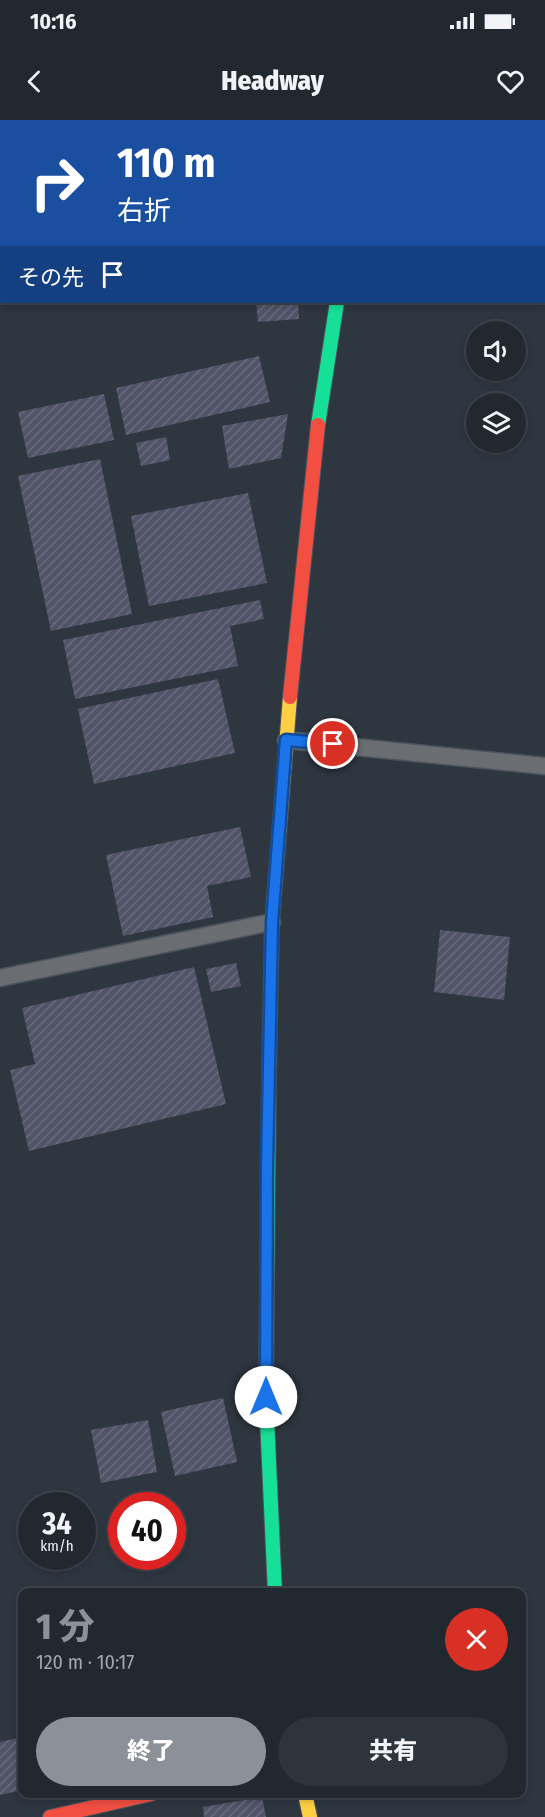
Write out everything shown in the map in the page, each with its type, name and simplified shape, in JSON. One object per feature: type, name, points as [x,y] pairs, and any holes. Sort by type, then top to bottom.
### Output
[{"type":"street","points":[[275,1588],[266,1397],[267,1166],[272,922],[286,740],[321,397],[338,303]]},
{"type":"street","points":[[50,1817],[133,1798]]},
{"type":"street","points":[[306,1798],[310,1817]]},
{"type":"lane","points":[[286,740],[545,766]]},
{"type":"lane","points":[[0,978],[272,922]]},
{"type":"building","points":[[256,303],[298,303],[299,319],[258,322]]},
{"type":"building","points":[[259,356],[270,402],[126,435],[116,388]]},
{"type":"building","points":[[104,394],[114,440],[28,458],[18,412]]},
{"type":"building","points":[[288,414],[281,458],[229,469],[222,426]]},
{"type":"building","points":[[166,437],[170,460],[141,466],[136,443]]},
{"type":"building","points":[[100,459],[132,614],[51,631],[18,476]]},
{"type":"building","points":[[248,493],[267,583],[149,606],[131,516]]},
{"type":"building","points":[[260,600],[264,619],[230,626],[238,666],[75,699],[63,640]]},
{"type":"building","points":[[218,679],[235,753],[94,784],[78,709]]},
{"type":"building","points":[[240,827],[251,877],[207,886],[213,917],[123,936],[106,855]]},
{"type":"building","points":[[440,930],[510,937],[504,1000],[434,992]]},
{"type":"building","points":[[236,963],[241,986],[211,992],[206,969]]},
{"type":"building","points":[[194,967],[226,1104],[29,1151],[10,1070],[35,1064],[22,1008]]},
{"type":"building","points":[[223,1398],[237,1462],[175,1476],[161,1412]]},
{"type":"building","points":[[148,1420],[157,1472],[101,1483],[91,1430]]},
{"type":"building","points":[[18,1738],[18,1791],[0,1795],[0,1742]]},
{"type":"building","points":[[262,1798],[266,1817],[204,1817],[203,1807]]},
{"type":"traffic: fast","points":[[318,425],[337,303]]},
{"type":"traffic: fast","points":[[269,1075],[266,1397],[275,1588]]},
{"type":"traffic: slow","points":[[269,1075],[272,922],[290,697]]},
{"type":"traffic: slow","points":[[306,1798],[310,1817]]},
{"type":"traffic: jam","points":[[290,697],[318,425]]},
{"type":"traffic: jam","points":[[50,1817],[133,1798]]},
{"type":"route","points":[[266,1397],[267,1166],[272,922],[286,740],[333,744]]}]
